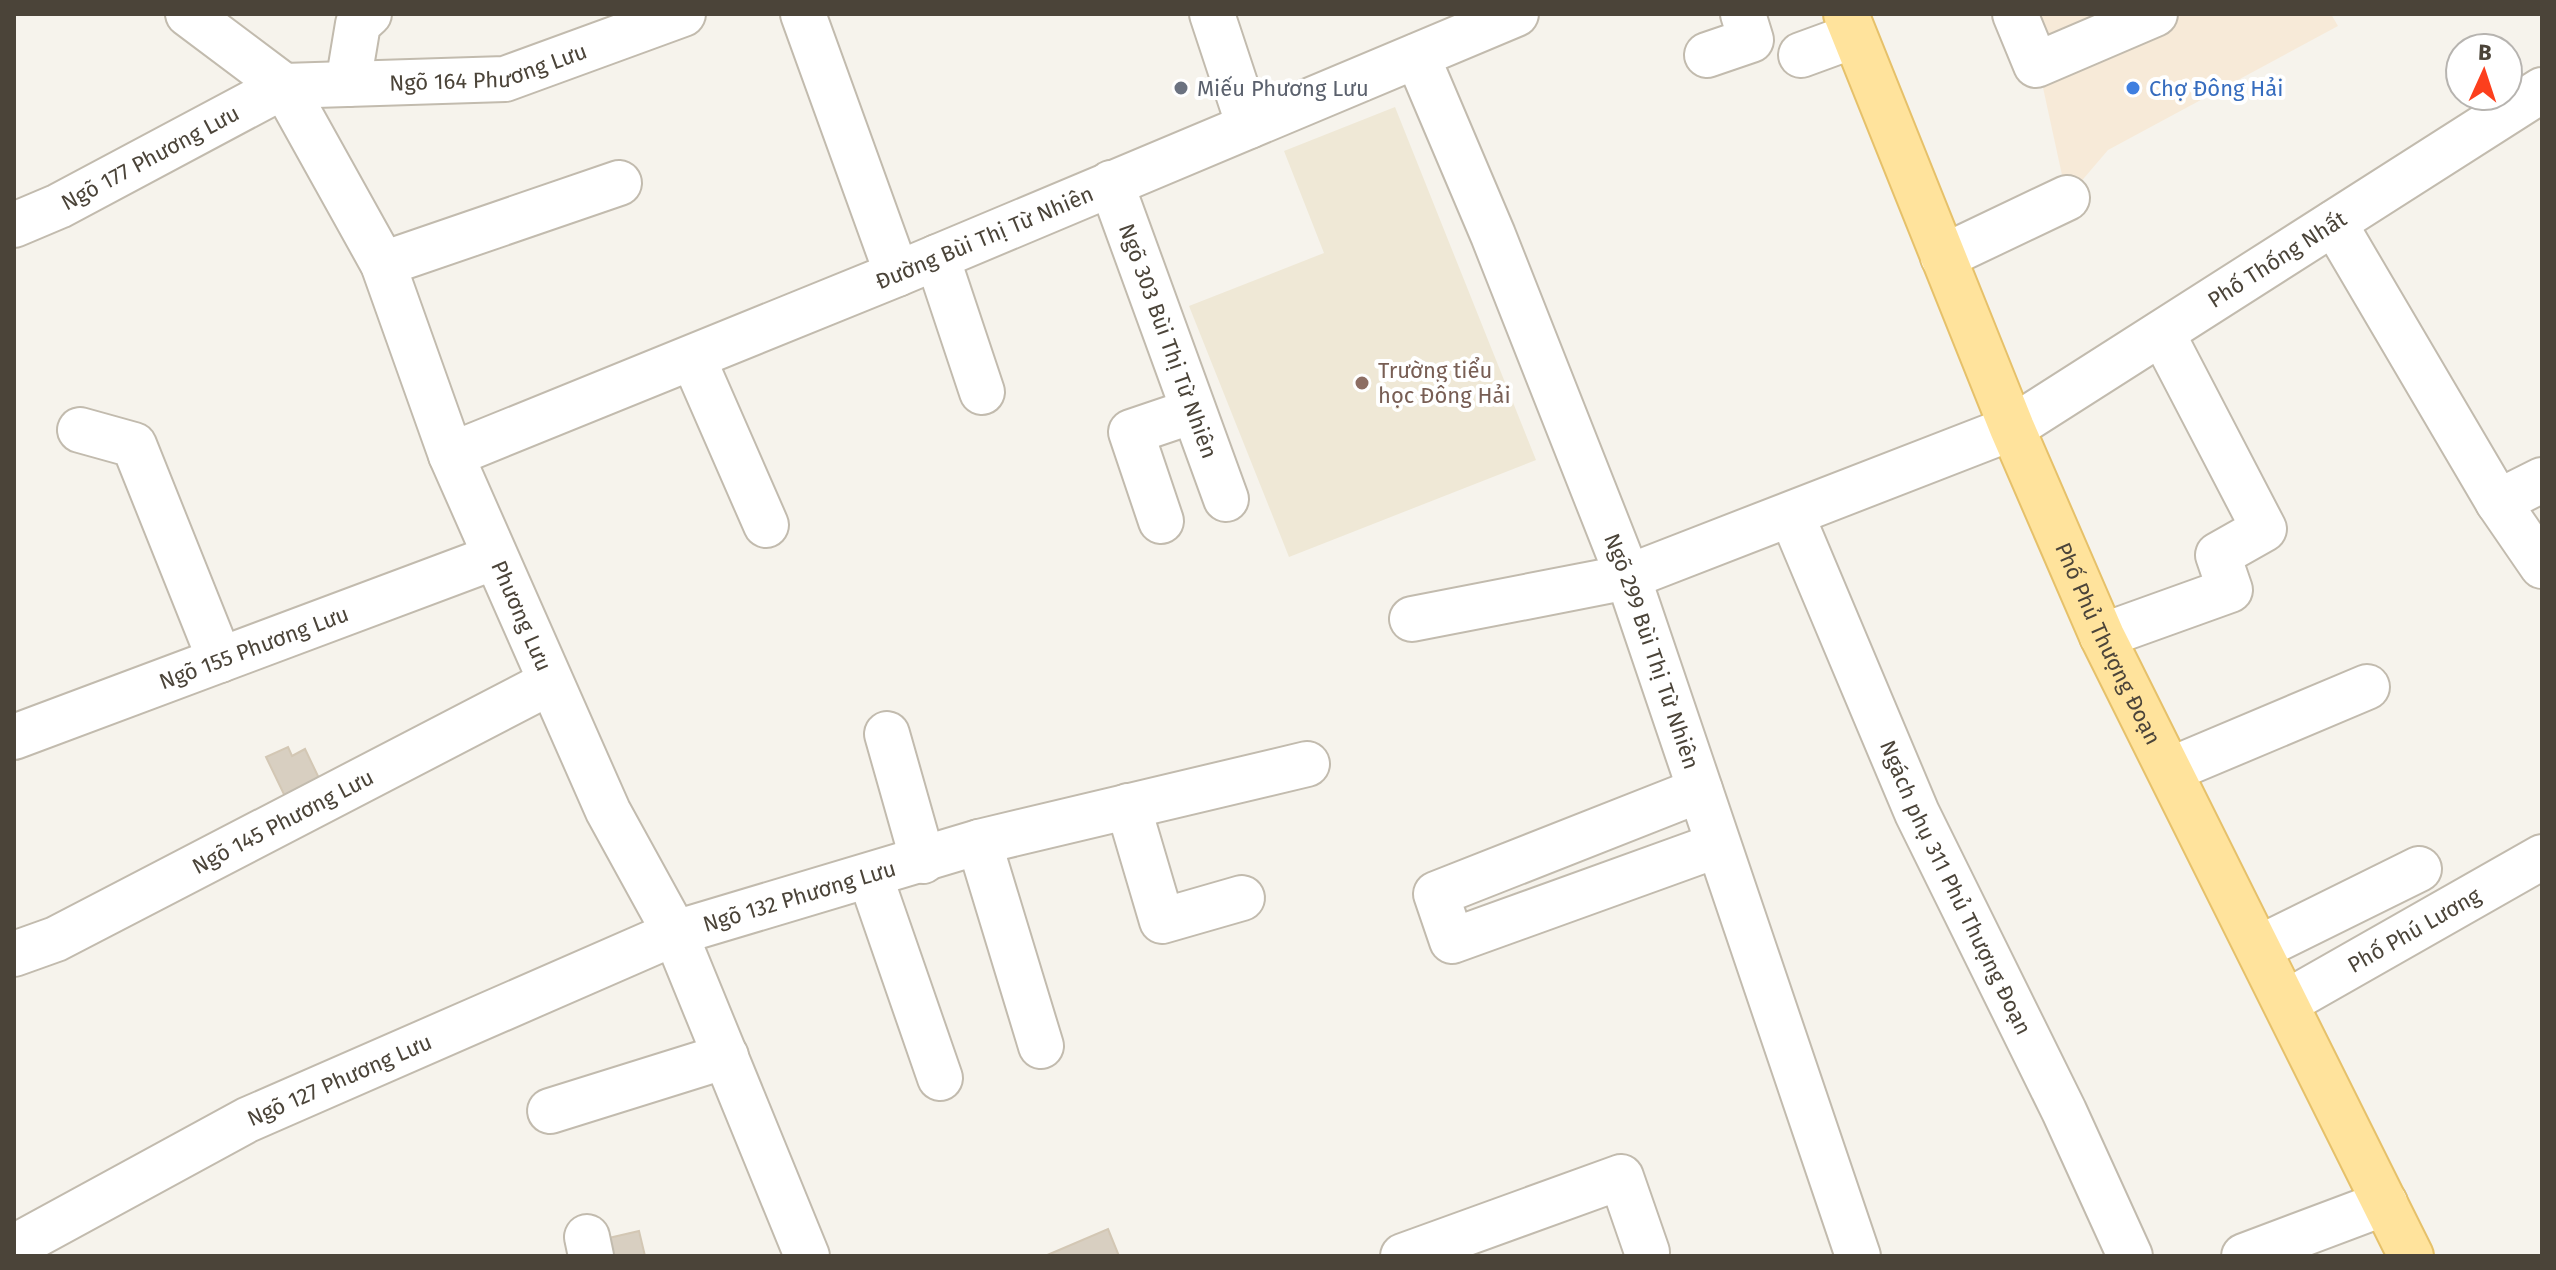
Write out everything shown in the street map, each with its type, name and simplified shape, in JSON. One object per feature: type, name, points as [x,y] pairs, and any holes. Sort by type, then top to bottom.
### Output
[{"type":"main road","name":"Phố Phủ Thượng Đoạn","points":[[1850,25],[2012,428],[2102,636],[2411,1256]]},
{"type":"street","name":"Phương Lưu","points":[[188,14],[284,86],[383,264],[451,455],[608,811],[675,933],[807,1256]]},
{"type":"street","points":[[348,84],[358,24],[369,14]]},
{"type":"street","name":"Ngõ 164 Phương Lưu","points":[[284,86],[505,79],[683,14]]},
{"type":"street","points":[[803,14],[897,274]]},
{"type":"street","points":[[1212,14],[1249,126]]},
{"type":"street","name":"Đường Bùi Thị Từ Nhiên","points":[[451,455],[897,274],[1249,126],[1429,38],[1516,14]]},
{"type":"street","points":[[1707,55],[1751,40],[1743,14]]},
{"type":"street","points":[[2015,14],[2036,65],[2155,14]]},
{"type":"street","points":[[1801,55],[1850,25]]},
{"type":"street","name":"Ngõ 299 Bùi Thị Từ Nhiên","points":[[1429,38],[1493,235],[1628,577],[1858,1256]]},
{"type":"street","name":"Ngõ 177 Phương Lưu","points":[[14,225],[59,206],[284,86]]},
{"type":"street","name":"Phố Thống Nhất","points":[[1412,619],[1628,577],[1792,516],[2012,428],[2334,223],[2538,104]]},
{"type":"street","points":[[383,264],[619,183]]},
{"type":"street","name":"Ngõ 303 Bùi Thị Từ Nhiên","points":[[1111,183],[1226,499]]},
{"type":"street","points":[[1943,257],[2067,198]]},
{"type":"street","points":[[2334,223],[2498,502],[2542,566]]},
{"type":"street","points":[[937,257],[982,392]]},
{"type":"street","points":[[2102,636],[2230,590],[2218,555],[2264,529],[2162,333]]},
{"type":"street","points":[[693,358],[766,525]]},
{"type":"street","points":[[1161,521],[1131,432],[1193,411]]},
{"type":"street","points":[[80,430],[134,445],[220,660]]},
{"type":"street","points":[[2498,502],[2542,480]]},
{"type":"street","name":"Ngách phụ 311 Phủ Thượng Đoạn","points":[[1792,516],[1917,813],[2064,1111],[2130,1256]]},
{"type":"street","name":"Ngõ 155 Phương Lưu","points":[[14,737],[495,557]]},
{"type":"street","name":"Ngõ 145 Phương Lưu","points":[[14,954],[70,932],[549,683]]},
{"type":"street","points":[[2170,770],[2367,687]]},
{"type":"street","points":[[887,734],[923,861]]},
{"type":"street","name":"Ngõ 132 Phương Lưu","points":[[675,933],[979,842],[1307,764]]},
{"type":"street","points":[[1700,790],[1436,894],[1452,941],[1718,845]]},
{"type":"street","points":[[1128,806],[1162,921],[1242,898]]},
{"type":"street","points":[[979,842],[1041,1046]]},
{"type":"street","name":"Phố Phú Lương","points":[[2287,1002],[2542,857]]},
{"type":"street","points":[[2259,948],[2419,869]]},
{"type":"street","points":[[870,876],[940,1078]]},
{"type":"street","name":"Ngõ 127 Phương Lưu","points":[[14,1247],[247,1120],[675,933]]},
{"type":"street","points":[[550,1111],[726,1056]]},
{"type":"street","points":[[1403,1256],[1621,1177],[1647,1252]]},
{"type":"street","points":[[2244,1256],[2385,1203]]},
{"type":"shaded area","name":"Chợ Đông Hải","points":[[2027,14],[2331,14],[2338,26],[2108,150],[2067,198]]},
{"type":"shaded area","name":"Trường tiểu học Đông Hải","points":[[1395,107],[1536,460],[1289,557],[1189,306],[1324,253],[1284,151]]},
{"type":"building","points":[[288,747],[292,756],[305,749],[328,797],[293,813],[266,757]]},
{"type":"building","points":[[1108,1229],[1119,1256],[1045,1256]]},
{"type":"building","points":[[639,1231],[645,1256],[604,1256],[600,1240]]},
{"type":"place","name":"Miếu Phương Lưu","points":[[1181,88]]},
{"type":"place","name":"Chợ Đông Hải","points":[[2133,88]]},
{"type":"place","name":"Trường tiểu học Đông Hải","points":[[1362,383]]}]
